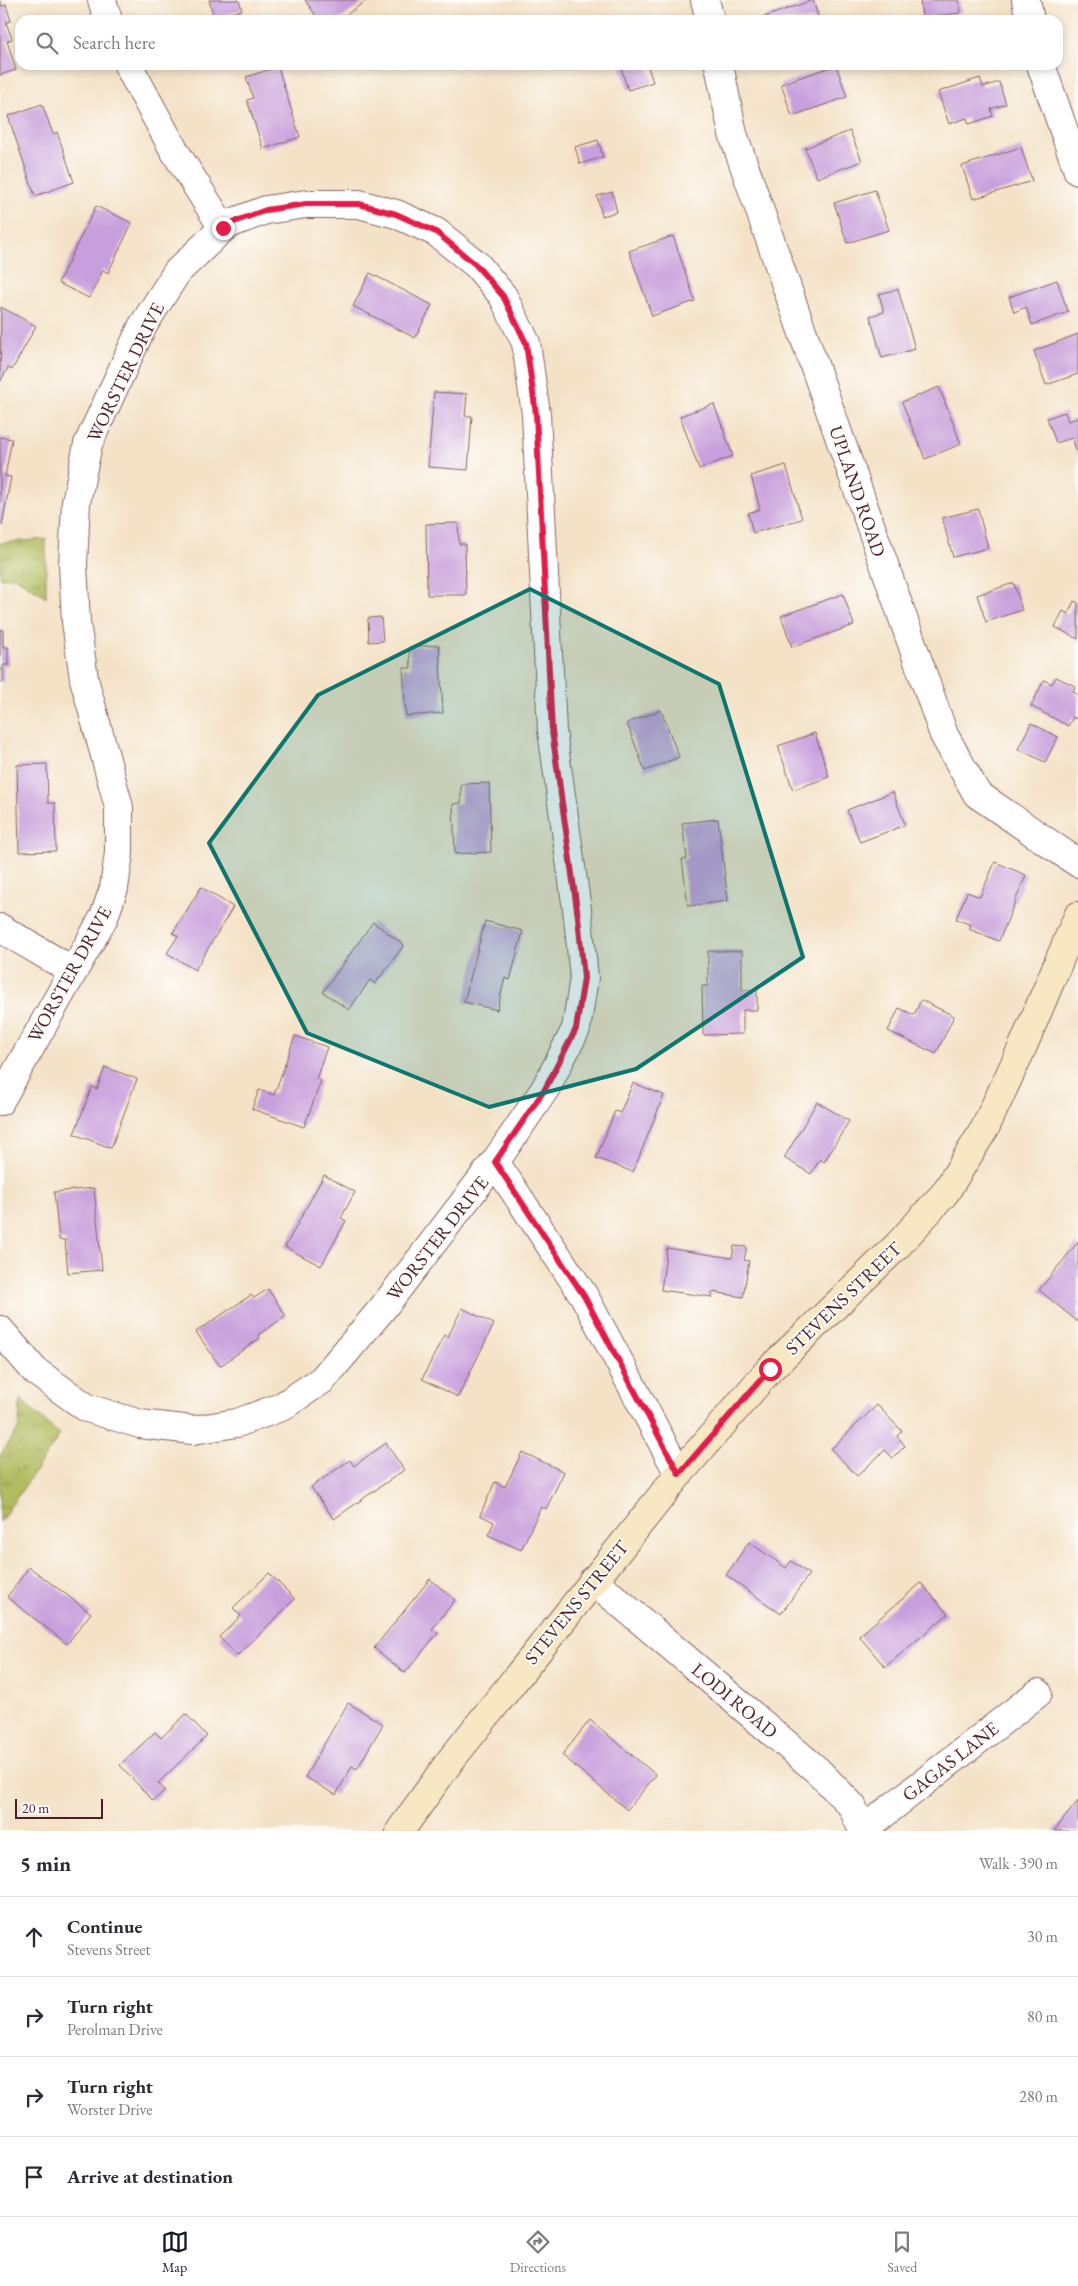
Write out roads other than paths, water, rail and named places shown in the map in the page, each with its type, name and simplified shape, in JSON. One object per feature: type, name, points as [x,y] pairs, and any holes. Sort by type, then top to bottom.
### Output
[{"type":"street","points":[[102,0],[106,15]]},
{"type":"street","points":[[706,0],[709,15]]},
{"type":"street","points":[[1026,0],[1029,15]]},
{"type":"street","points":[[131,70],[174,150],[223,228]]},
{"type":"street","name":"UPLAND ROAD","points":[[720,70],[733,134],[944,735],[977,794],[1078,863]]},
{"type":"street","points":[[1043,70],[1078,170]]},
{"type":"street","name":"WORSTER DRIVE","points":[[0,1102],[104,918],[114,888],[119,853],[119,807],[84,679],[76,622],[73,565],[76,502],[88,444],[110,392],[142,327],[176,272],[223,228],[266,210],[306,204],[359,204],[396,214],[436,232],[476,265],[503,296],[526,343],[536,414],[552,731],[578,917],[584,978],[576,1029],[545,1089],[495,1162],[382,1309],[322,1380],[281,1407],[237,1424],[193,1430],[140,1424],[87,1408],[35,1371],[0,1330]]},
{"type":"street","name":"STEVENS STREET","points":[[400,1831],[450,1761],[679,1474],[770,1369],[898,1245],[945,1193],[985,1128],[1023,1046],[1078,916]]},
{"type":"street","points":[[0,928],[73,971]]},
{"type":"street","points":[[495,1162],[584,1296],[679,1474]]},
{"type":"street","name":"LODI ROAD","points":[[593,1580],[818,1772],[852,1806],[863,1831]]},
{"type":"street","name":"GAGAS LANE","points":[[863,1831],[1038,1692]]}]
